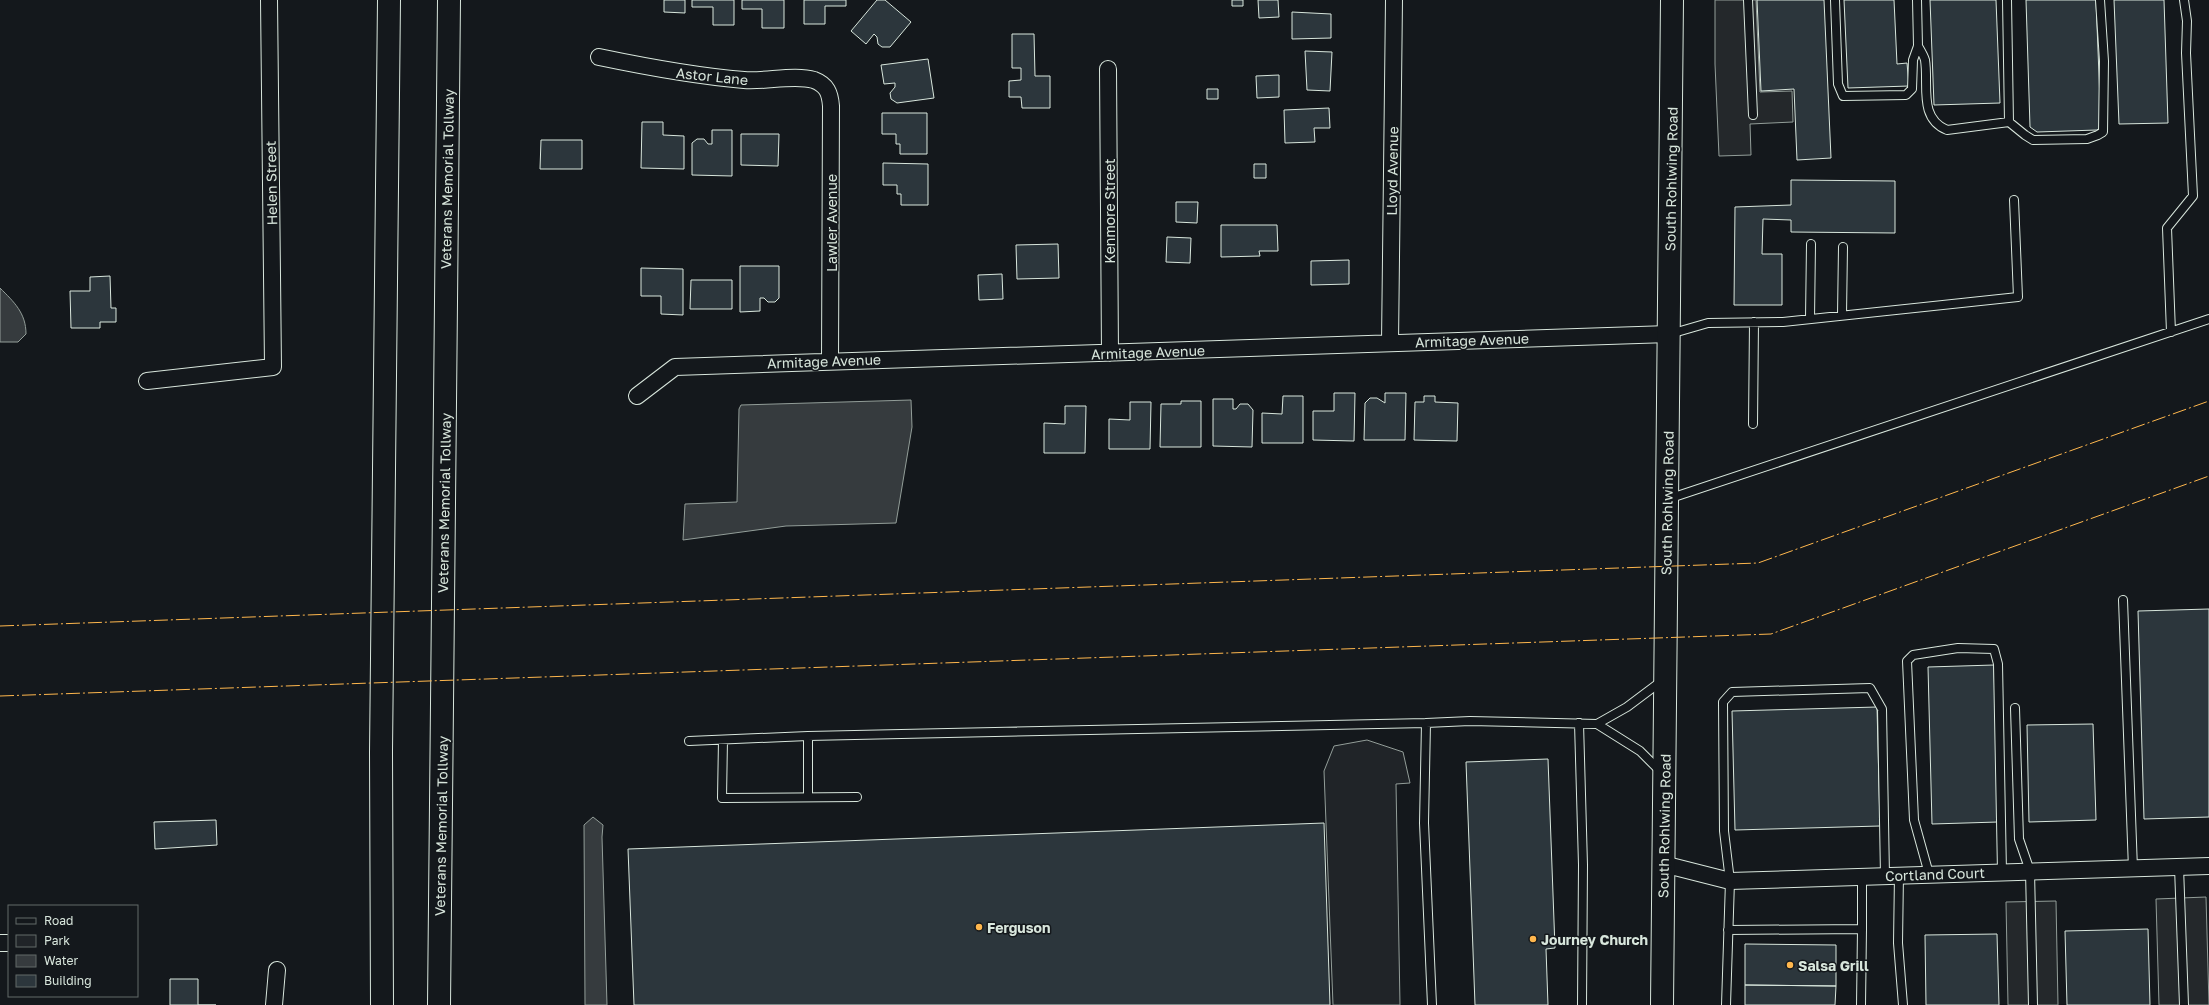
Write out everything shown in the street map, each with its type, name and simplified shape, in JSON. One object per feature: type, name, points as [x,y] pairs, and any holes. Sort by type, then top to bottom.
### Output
[{"type":"main road","points":[[382,1005],[381,744],[389,0]]},
{"type":"main road","name":"Veterans Memorial Tollway","points":[[439,1005],[449,0]]},
{"type":"main road","name":"South Rohlwing Road","points":[[1662,1005],[1672,0]]},
{"type":"main road","points":[[441,813],[453,1005]]},
{"type":"street","name":"Helen Street","points":[[147,381],[273,367],[269,0]]},
{"type":"street","name":"Lloyd Avenue","points":[[1390,343],[1394,0]]},
{"type":"street","name":"Astor Lane","points":[[599,57],[698,76],[746,80],[803,78],[813,80],[826,86]]},
{"type":"street","name":"Kenmore Street","points":[[1108,69],[1110,353]]},
{"type":"street","name":"Lawler Avenue","points":[[826,86],[830,95],[831,106],[830,361]]},
{"type":"street","name":"Armitage Avenue","points":[[637,396],[675,367],[1669,334]]},
{"type":"street","name":"Cortland Court","points":[[1663,864],[1730,881],[2209,866]]},
{"type":"street","points":[[274,1005],[277,970]]},
{"type":"lane","points":[[1748,0],[1753,115]]},
{"type":"lane","points":[[1835,0],[1838,84],[1843,96],[1906,95],[1912,89],[1914,60],[1918,46],[1917,0]]},
{"type":"lane","points":[[2007,0],[2009,122],[2025,136],[2033,140],[2088,138],[2098,136],[2103,132],[2104,61],[2100,0]]},
{"type":"lane","points":[[2171,332],[2167,228],[2193,196],[2186,53],[2187,21],[2184,0]]},
{"type":"lane","points":[[1918,46],[1925,59],[1928,108],[1933,122],[1937,126],[1947,130],[2009,122]]},
{"type":"lane","points":[[1669,334],[1708,324],[1810,319],[2018,297],[2014,200]]},
{"type":"lane","points":[[1810,319],[1811,244]]},
{"type":"lane","points":[[1842,315],[1843,246]]},
{"type":"lane","points":[[1667,500],[2209,319]]},
{"type":"lane","points":[[1753,424],[1754,322]]},
{"type":"lane","points":[[2123,600],[2133,869]]},
{"type":"lane","points":[[1929,874],[1914,820],[1907,661],[1913,655],[1958,648],[1994,649],[1998,664],[2002,872]]},
{"type":"lane","points":[[1597,724],[1627,707],[1665,679]]},
{"type":"lane","points":[[1726,1005],[1730,881],[1724,831],[1723,702],[1732,692],[1870,688],[1882,709],[1892,875],[1903,1005]]},
{"type":"lane","points":[[2015,708],[2019,839],[2030,871],[2033,1005]]},
{"type":"lane","points":[[689,741],[808,736],[1470,721],[1579,723],[1597,724],[1640,751],[1664,776]]},
{"type":"lane","points":[[1426,723],[1424,822],[1432,1005]]},
{"type":"lane","points":[[1579,723],[1583,865],[1582,1005]]},
{"type":"lane","points":[[808,736],[808,797]]},
{"type":"lane","points":[[723,740],[722,798],[857,797]]},
{"type":"lane","points":[[2179,867],[2184,1005]]},
{"type":"lane","points":[[1861,1005],[1862,877]]},
{"type":"lane","points":[[1728,930],[1862,929]]},
{"type":"green space","points":[[1367,740],[1403,752],[1410,783],[1396,784],[1400,1005],[1333,1005],[1324,771],[1334,746]]},
{"type":"shaded area","points":[[1715,0],[1756,0],[1760,92],[1792,91],[1793,122],[1750,124],[1751,155],[1719,156],[1715,64]]},
{"type":"shaded area","points":[[2206,897],[2209,1005],[2159,1005],[2156,899]]},
{"type":"shaded area","points":[[2056,901],[2058,1005],[2008,1005],[2006,902]]},
{"type":"water","points":[[0,288],[18,308],[24,320],[26,334],[18,342],[0,342]]},
{"type":"water","points":[[911,400],[912,427],[896,523],[786,526],[683,540],[685,504],[737,502],[739,409],[741,405]]},
{"type":"water","points":[[593,817],[603,825],[602,837],[607,1005],[585,1005],[584,825]]},
{"type":"building","points":[[664,0],[685,0],[685,13],[664,12]]},
{"type":"building","points":[[692,0],[734,0],[734,25],[713,25],[713,7],[692,7]]},
{"type":"building","points":[[742,0],[784,0],[784,28],[762,28],[762,9],[742,9]]},
{"type":"building","points":[[804,0],[846,0],[846,6],[825,6],[825,24],[804,24]]},
{"type":"building","points":[[877,0],[885,0],[911,22],[890,47],[882,47],[878,44],[877,37],[874,34],[866,44],[851,31]]},
{"type":"building","points":[[1232,0],[1243,0],[1243,6],[1232,6]]},
{"type":"building","points":[[1258,0],[1278,0],[1279,17],[1259,18]]},
{"type":"building","points":[[1757,0],[1824,0],[1831,158],[1797,160],[1794,89],[1761,91]]},
{"type":"building","points":[[1844,0],[1894,0],[1897,64],[1907,63],[1909,86],[1848,88]]},
{"type":"building","points":[[1930,0],[1996,0],[2000,103],[1934,105]]},
{"type":"building","points":[[2026,0],[2096,0],[2101,126],[2097,130],[2037,132],[2030,127]]},
{"type":"building","points":[[2114,0],[2164,0],[2168,123],[2119,124]]},
{"type":"building","points":[[1292,12],[1331,14],[1331,38],[1292,39]]},
{"type":"building","points":[[1012,34],[1034,34],[1035,76],[1050,76],[1050,108],[1022,108],[1021,97],[1009,97],[1009,81],[1021,80],[1021,68],[1012,68]]},
{"type":"building","points":[[1305,51],[1332,52],[1330,91],[1307,90]]},
{"type":"building","points":[[928,59],[934,98],[897,103],[891,99],[890,93],[895,87],[895,83],[884,84],[881,65]]},
{"type":"building","points":[[1279,75],[1279,97],[1257,98],[1256,76]]},
{"type":"building","points":[[1207,89],[1218,89],[1218,99],[1207,99]]},
{"type":"building","points":[[1329,108],[1330,128],[1314,128],[1315,142],[1285,143],[1284,110]]},
{"type":"building","points":[[882,113],[927,113],[927,154],[900,154],[900,144],[896,144],[896,134],[882,134]]},
{"type":"building","points":[[642,122],[663,122],[663,135],[684,136],[684,169],[641,168]]},
{"type":"building","points":[[712,130],[732,130],[732,176],[692,175],[692,143],[697,139],[704,139],[708,144],[712,144]]},
{"type":"building","points":[[741,134],[779,134],[778,166],[741,165]]},
{"type":"building","points":[[541,140],[582,140],[582,169],[540,169]]},
{"type":"building","points":[[883,163],[928,164],[928,205],[901,205],[901,194],[897,194],[897,185],[883,185]]},
{"type":"building","points":[[1254,164],[1266,164],[1266,178],[1254,178]]},
{"type":"building","points":[[1791,180],[1895,181],[1895,233],[1791,232],[1791,220],[1763,219],[1762,254],[1782,254],[1782,305],[1734,305],[1735,207],[1791,205]]},
{"type":"building","points":[[1176,202],[1198,202],[1197,223],[1176,222]]},
{"type":"building","points":[[1221,225],[1277,225],[1278,251],[1259,251],[1260,256],[1221,257]]},
{"type":"building","points":[[1167,237],[1191,238],[1190,263],[1166,262]]},
{"type":"building","points":[[1058,244],[1059,278],[1017,279],[1016,245]]},
{"type":"building","points":[[1349,260],[1349,284],[1311,285],[1311,261]]},
{"type":"building","points":[[740,266],[779,266],[779,298],[775,302],[768,302],[764,298],[760,298],[760,311],[740,312]]},
{"type":"building","points":[[641,268],[683,269],[683,315],[661,314],[661,296],[641,296]]},
{"type":"building","points":[[1002,274],[1003,299],[979,300],[978,275]]},
{"type":"building","points":[[110,276],[111,308],[116,308],[116,322],[100,322],[100,328],[71,328],[70,291],[90,291],[90,277]]},
{"type":"building","points":[[691,280],[732,280],[732,309],[690,309]]},
{"type":"building","points":[[1334,393],[1355,393],[1354,441],[1313,440],[1313,411],[1334,411]]},
{"type":"building","points":[[1385,393],[1406,393],[1405,440],[1364,440],[1365,403],[1370,398],[1377,398],[1385,403]]},
{"type":"building","points":[[1283,396],[1303,396],[1303,443],[1262,443],[1262,413],[1282,414]]},
{"type":"building","points":[[1424,396],[1435,396],[1435,402],[1458,403],[1457,441],[1414,440],[1415,402],[1424,402]]},
{"type":"building","points":[[1213,399],[1233,399],[1233,409],[1236,409],[1240,404],[1248,404],[1253,410],[1252,447],[1213,446]]},
{"type":"building","points":[[1181,401],[1201,401],[1201,447],[1160,447],[1161,404],[1181,404]]},
{"type":"building","points":[[1130,402],[1151,402],[1150,449],[1109,449],[1109,419],[1130,420]]},
{"type":"building","points":[[1065,406],[1086,406],[1085,453],[1044,453],[1044,423],[1065,424]]},
{"type":"building","points":[[2209,609],[2209,817],[2144,819],[2138,611]]},
{"type":"building","points":[[1994,665],[1998,822],[1932,824],[1928,667]]},
{"type":"building","points":[[1877,707],[1880,826],[1735,830],[1732,711]]},
{"type":"building","points":[[2093,724],[2096,820],[2029,822],[2027,725]]},
{"type":"building","points":[[1548,759],[1555,948],[1546,949],[1548,1005],[1475,1005],[1466,762]]},
{"type":"building","points":[[216,820],[217,845],[155,849],[154,822]]},
{"type":"building","name":"Ferguson","points":[[1324,823],[1330,1005],[634,1005],[628,849]]},
{"type":"building","points":[[2148,929],[2150,1005],[2067,1005],[2065,931]]},
{"type":"building","points":[[1997,934],[1999,1005],[1926,1005],[1925,935]]},
{"type":"building","name":"Salsa Grill","points":[[1745,944],[1836,945],[1836,986],[1745,985]]},
{"type":"building","points":[[170,979],[198,979],[198,1005],[170,1005]]},
{"type":"building","points":[[1745,985],[1836,986],[1835,1005],[1745,1005]]},
{"type":"power","points":[[0,626],[1758,563],[2209,401]]},
{"type":"power","points":[[0,696],[1771,634],[2209,476]]},
{"type":"place","name":"Ferguson","points":[[979,927]]},
{"type":"place","name":"Journey Church","points":[[1533,939]]},
{"type":"place","name":"Salsa Grill","points":[[1790,965]]}]
